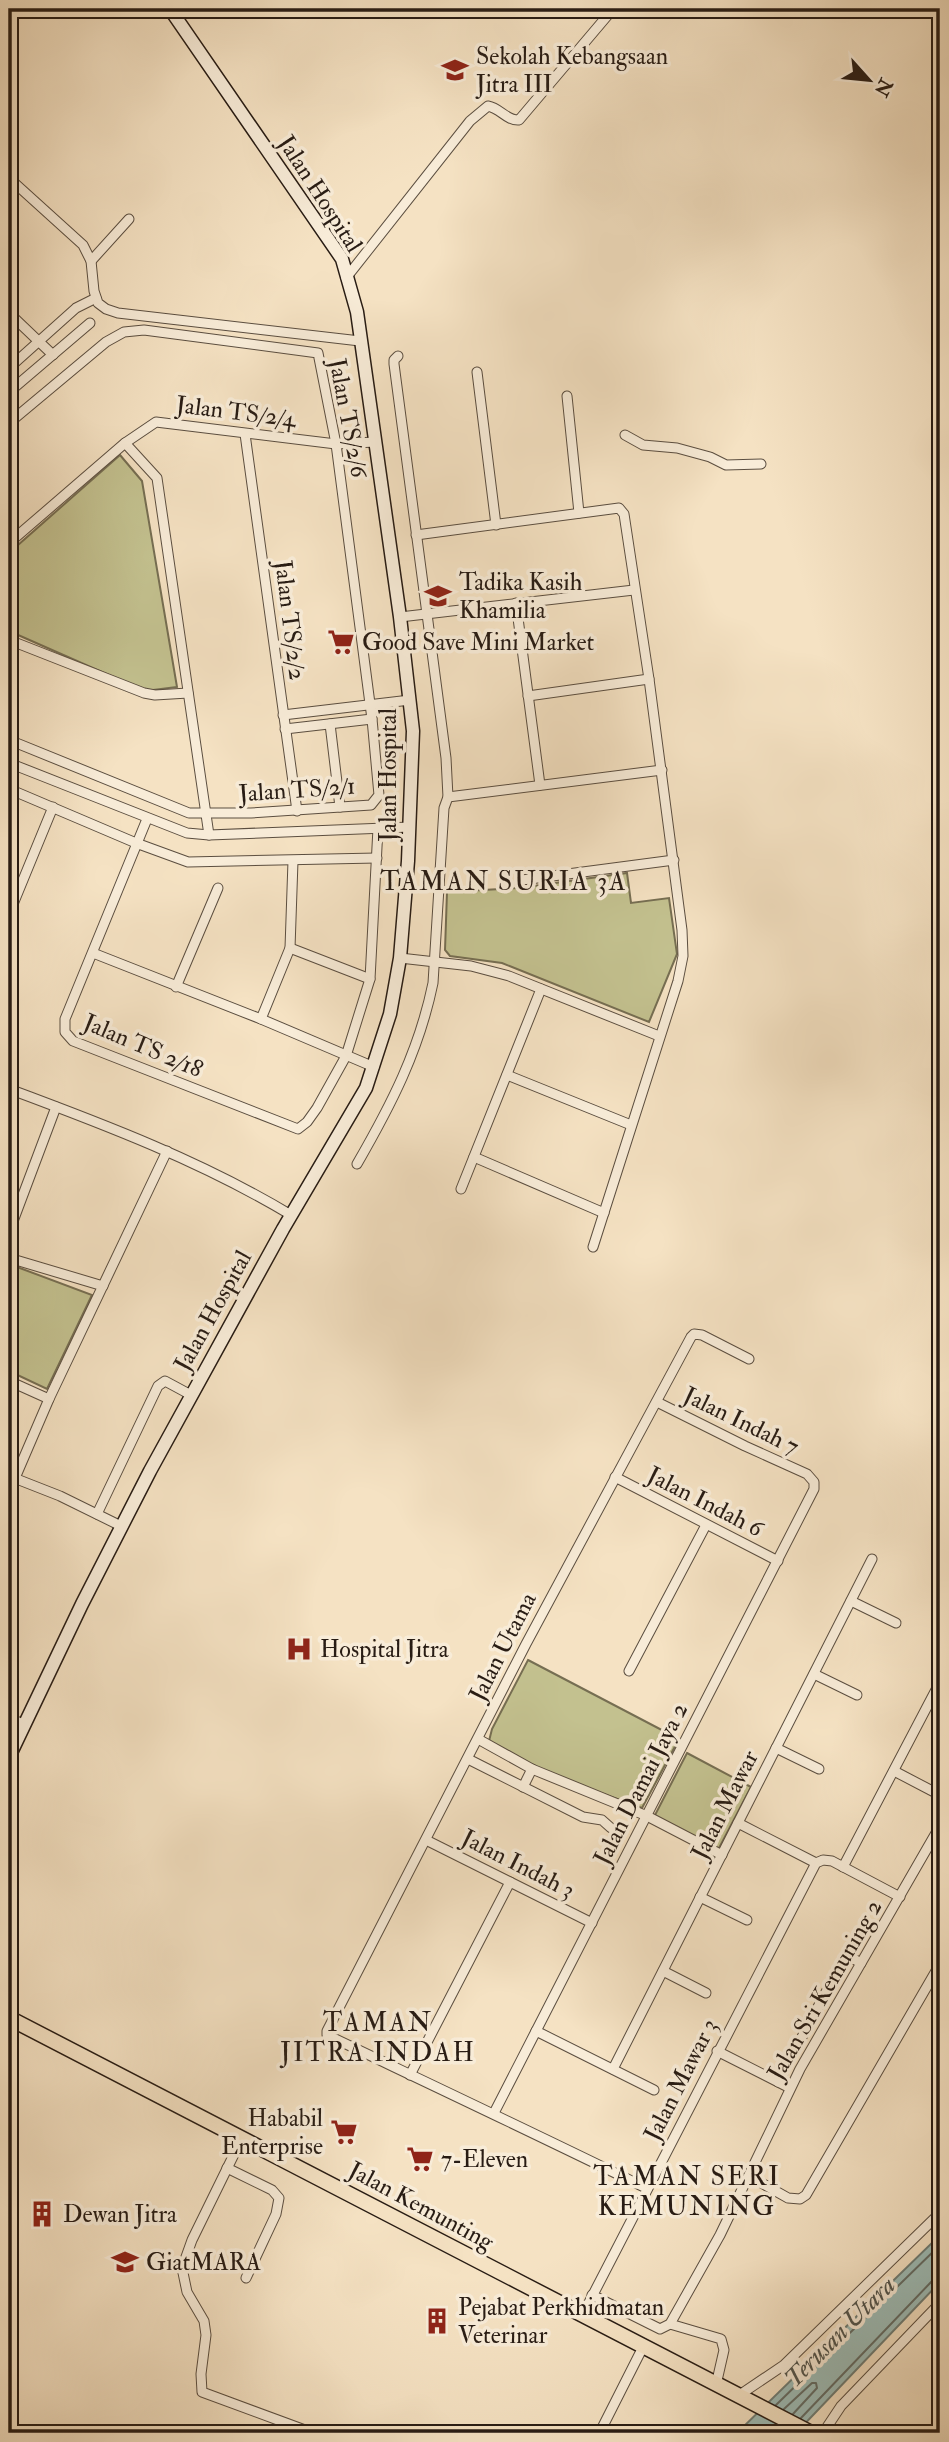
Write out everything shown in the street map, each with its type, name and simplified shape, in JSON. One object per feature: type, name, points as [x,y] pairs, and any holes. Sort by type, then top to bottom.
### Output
[{"type":"main road","name":"Jalan Kemunting","points":[[9,2017],[811,2433]]},
{"type":"street","name":"Jalan Hospital","points":[[9,1758],[121,1526],[191,1395],[355,1108],[374,1067],[390,1014],[400,958],[413,751],[410,700],[357,312],[342,259],[170,9]]},
{"type":"street","points":[[346,278],[470,121],[488,106],[495,107],[511,119],[519,120],[613,9]]},
{"type":"street","points":[[9,178],[83,245],[92,261],[96,298],[102,307],[118,313],[360,341]]},
{"type":"street","points":[[92,261],[130,219]]},
{"type":"street","points":[[9,368],[76,308],[96,298]]},
{"type":"street","points":[[9,313],[53,355]]},
{"type":"street","points":[[9,393],[90,323]]},
{"type":"street","name":"Jalan TS/2/6","points":[[9,423],[106,341],[124,332],[144,330],[318,353],[336,444],[370,704]]},
{"type":"street","points":[[357,1164],[393,1102],[410,1064],[427,1010],[434,962],[444,808],[448,797],[446,758],[394,364],[394,359],[398,356]]},
{"type":"street","points":[[477,372],[496,525]]},
{"type":"street","points":[[566,396],[579,513]]},
{"type":"street","name":"Jalan TS/2/4","points":[[9,543],[125,443],[156,422],[336,444],[375,442]]},
{"type":"street","name":"Jalan TS/2/2","points":[[245,434],[297,811]]},
{"type":"street","points":[[625,435],[643,445],[677,448],[710,457],[726,465],[761,464]]},
{"type":"street","points":[[125,443],[158,478],[209,835]]},
{"type":"street","points":[[416,535],[579,513],[622,510],[662,770],[684,956],[593,1247]]},
{"type":"street","points":[[400,617],[634,590]]},
{"type":"street","points":[[516,603],[540,785]]},
{"type":"street","points":[[9,640],[144,693],[188,694]]},
{"type":"street","points":[[528,696],[649,679]]},
{"type":"street","points":[[283,715],[410,700]]},
{"type":"street","name":"Jalan TS/2/1","points":[[205,814],[371,805],[379,795],[370,704]]},
{"type":"street","points":[[285,729],[372,719]]},
{"type":"street","points":[[330,724],[340,807]]},
{"type":"street","points":[[9,740],[183,811],[205,814]]},
{"type":"street","points":[[9,763],[187,833],[209,835],[410,827]]},
{"type":"street","points":[[448,797],[662,770]]},
{"type":"street","points":[[9,789],[179,860],[197,863],[377,858]]},
{"type":"street","points":[[9,914],[13,890],[52,807]]},
{"type":"street","name":"Jalan TS 2/18","points":[[147,819],[65,1019],[65,1032],[73,1041],[293,1129],[302,1128],[307,1122],[346,1056],[370,979],[379,828]]},
{"type":"street","points":[[522,880],[674,860]]},
{"type":"street","points":[[261,1019],[290,948],[293,861]]},
{"type":"street","points":[[176,987],[218,888]]},
{"type":"street","points":[[290,948],[370,979]]},
{"type":"street","points":[[93,953],[374,1067]]},
{"type":"street","points":[[400,958],[497,973],[659,1036]]},
{"type":"street","points":[[461,1189],[541,989]]},
{"type":"street","points":[[507,1075],[631,1125]]},
{"type":"street","points":[[9,1089],[167,1151],[227,1178],[292,1215]]},
{"type":"street","points":[[9,1232],[56,1107]]},
{"type":"street","points":[[9,1492],[12,1477],[167,1151]]},
{"type":"street","points":[[474,1157],[604,1213]]},
{"type":"street","points":[[9,1258],[103,1286]]},
{"type":"street","name":"Jalan Utama","points":[[410,2075],[327,2035],[334,2016],[681,1354],[694,1334],[702,1335],[749,1359]]},
{"type":"street","points":[[9,1381],[49,1399]]},
{"type":"street","points":[[97,1514],[158,1386],[165,1381],[191,1395]]},
{"type":"street","name":"Jalan Indah 7","points":[[657,1402],[807,1474]]},
{"type":"street","name":"Jalan Damai Jaya 2","points":[[494,2113],[812,1495],[814,1482],[807,1474]]},
{"type":"street","points":[[12,1477],[121,1526]]},
{"type":"street","name":"Jalan Indah 6","points":[[615,1477],[778,1561]]},
{"type":"street","points":[[629,1671],[706,1525]]},
{"type":"street","name":"Jalan Mawar","points":[[613,2069],[872,1559]]},
{"type":"street","points":[[850,1601],[896,1623]]},
{"type":"street","points":[[814,1674],[857,1695]]},
{"type":"street","points":[[843,1867],[940,1682]]},
{"type":"street","points":[[9,1717],[24,1725]]},
{"type":"street","points":[[478,1739],[532,1769],[647,1816],[722,1855]]},
{"type":"street","points":[[776,1748],[819,1769]]},
{"type":"street","points":[[468,1759],[583,1817],[602,1819],[611,1829]]},
{"type":"street","points":[[523,1787],[532,1769]]},
{"type":"street","points":[[894,1771],[940,1795]]},
{"type":"street","points":[[738,1823],[816,1863],[823,1860],[843,1867],[900,1897]]},
{"type":"street","name":"Jalan Sri Kemuning 2","points":[[670,2324],[749,2176],[790,2088],[940,1826]]},
{"type":"street","name":"Jalan Indah 3","points":[[426,1840],[592,1923]]},
{"type":"street","name":"Jalan Mawar 3","points":[[582,2316],[816,1863]]},
{"type":"street","points":[[510,1882],[410,2075],[646,2188]]},
{"type":"street","points":[[700,1897],[747,1920]]},
{"type":"street","points":[[778,2082],[843,1960],[850,1956],[861,1963]]},
{"type":"street","points":[[749,2176],[788,2198],[800,2199],[806,2195],[940,1964]]},
{"type":"street","points":[[663,1971],[706,1993]]},
{"type":"street","points":[[536,2031],[654,2090]]},
{"type":"street","points":[[717,2051],[790,2088]]},
{"type":"street","points":[[242,2138],[192,2240],[182,2268],[187,2292],[204,2321],[206,2335],[201,2374],[202,2392],[313,2433]]},
{"type":"street","points":[[228,2168],[272,2190],[279,2198],[276,2214],[246,2278]]},
{"type":"street","points":[[738,2396],[784,2365],[940,2214]]},
{"type":"street","points":[[592,2295],[660,2329],[670,2324],[721,2339],[724,2350],[716,2385]]},
{"type":"street","points":[[823,2433],[841,2406],[940,2303]]},
{"type":"street","points":[[608,2433],[601,2430],[643,2347]]},
{"type":"shaded area","points":[[120,455],[142,481],[177,687],[145,691],[9,631],[9,553]]},
{"type":"shaded area","points":[[627,873],[631,903],[669,898],[677,954],[649,1022],[502,963],[450,956],[445,950],[447,892],[519,888]]},
{"type":"shaded area","points":[[9,1264],[92,1295],[47,1389],[9,1371]]},
{"type":"shaded area","points":[[528,1660],[679,1739],[642,1808],[551,1775],[489,1741],[492,1729]]},
{"type":"shaded area","points":[[687,1753],[751,1787],[718,1850],[654,1817]]},
{"type":"water","name":"Terusan Utara","points":[[940,2235],[940,2282],[796,2433],[737,2433]]},
{"type":"place","name":"Sekolah Kebangsaan Jitra III","points":[[455,70]]},
{"type":"place","name":"Tadika Kasih Khamilia","points":[[438,596]]},
{"type":"place","name":"Good Save Mini Market","points":[[341,642]]},
{"type":"place","name":"Hospital Jitra","points":[[299,1649]]},
{"type":"place","name":"Hababil Enterprise","points":[[344,2132]]},
{"type":"place","name":"7-Eleven","points":[[420,2159]]},
{"type":"place","name":"Dewan Jitra","points":[[42,2214]]},
{"type":"place","name":"GiatMARA","points":[[125,2262]]},
{"type":"place","name":"Pejabat Perkhidmatan Veterinar","points":[[437,2321]]},
{"type":"district","name":"TAMAN SURIA 3A","points":[[504,882]]},
{"type":"district","name":"TAMAN JITRA INDAH","points":[[378,2038]]},
{"type":"district","name":"TAMAN SERI KEMUNING","points":[[687,2192]]}]
